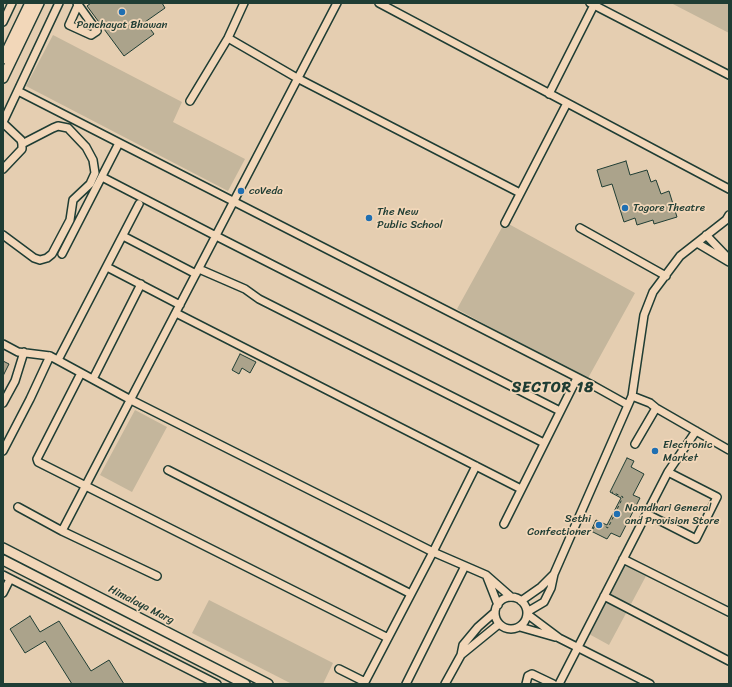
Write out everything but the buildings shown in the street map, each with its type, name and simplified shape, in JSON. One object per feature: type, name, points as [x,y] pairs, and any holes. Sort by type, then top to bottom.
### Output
[{"type":"main road","points":[[3,59],[30,3]]},
{"type":"main road","points":[[3,78],[39,3]]},
{"type":"main road","name":"Himalaya Marg","points":[[3,548],[268,684]]},
{"type":"main road","name":"Himalaya Marg","points":[[3,560],[245,684]]},
{"type":"street","points":[[3,22],[12,3]]},
{"type":"street","points":[[3,169],[22,149],[22,144],[21,140],[3,123],[59,3]]},
{"type":"street","points":[[190,100],[228,38],[244,3]]},
{"type":"street","points":[[62,531],[337,3]]},
{"type":"street","points":[[379,3],[729,189]]},
{"type":"street","points":[[549,94],[592,4],[729,75]]},
{"type":"street","points":[[228,38],[297,78],[520,193]]},
{"type":"street","points":[[18,91],[628,405]]},
{"type":"street","points":[[505,222],[567,103]]},
{"type":"street","points":[[3,235],[34,258],[40,260],[47,258],[52,254],[70,220],[74,200],[90,184],[95,174],[93,160],[86,147],[68,128],[58,126],[22,144]]},
{"type":"street","points":[[62,254],[119,143]]},
{"type":"street","points":[[102,177],[560,411]]},
{"type":"street","points":[[58,360],[139,204]]},
{"type":"street","points":[[520,627],[524,624],[527,613],[544,602],[551,588],[554,574],[632,396],[644,315],[653,292],[680,256],[728,218]]},
{"type":"street","points":[[580,228],[666,276]]},
{"type":"street","points":[[706,235],[729,261]]},
{"type":"street","points":[[123,236],[198,272],[244,289],[259,299],[544,442]]},
{"type":"street","points":[[697,243],[729,261]]},
{"type":"street","points":[[107,266],[180,305]]},
{"type":"street","points":[[93,379],[141,284]]},
{"type":"street","points":[[176,313],[521,489]]},
{"type":"street","points":[[3,344],[18,352],[50,356],[131,400],[433,552],[486,575],[511,597],[521,601],[524,604],[527,613],[559,638]]},
{"type":"street","points":[[3,404],[15,381],[24,352]]},
{"type":"street","points":[[3,448],[41,378],[50,356]]},
{"type":"street","points":[[81,372],[37,459],[38,462],[388,638]]},
{"type":"street","points":[[504,524],[577,378]]},
{"type":"street","points":[[632,396],[650,403],[696,432],[729,450]]},
{"type":"street","points":[[635,444],[656,408]]},
{"type":"street","points":[[559,684],[668,472],[696,432]]},
{"type":"street","points":[[339,669],[365,682],[476,466]]},
{"type":"street","points":[[168,470],[411,594]]},
{"type":"street","points":[[646,514],[696,539],[717,497],[668,472]]},
{"type":"street","points":[[18,508],[156,576]]},
{"type":"street","points":[[623,559],[729,612]]},
{"type":"street","points":[[406,684],[465,566]]},
{"type":"street","points":[[521,601],[541,587],[554,574]]},
{"type":"street","points":[[3,575],[216,684]]},
{"type":"street","points":[[486,575],[496,609],[497,620],[503,627],[511,629],[520,627],[559,638],[650,684]]},
{"type":"street","points":[[3,594],[10,579]]},
{"type":"street","points":[[604,596],[729,661]]},
{"type":"street","points":[[445,684],[461,655],[464,645],[478,627],[506,598],[511,597]]},
{"type":"street","points":[[461,655],[499,624]]},
{"type":"street","points":[[526,684],[528,676],[532,674],[552,684]]},
{"type":"path","points":[[593,529],[597,522],[608,528],[623,497],[612,492]]},
{"type":"shaded area","points":[[671,3],[729,3],[729,33]]},
{"type":"shaded area","points":[[53,35],[182,102],[173,122],[245,159],[228,191],[26,86]]},
{"type":"shaded area","points":[[505,222],[635,293],[587,380],[457,309]]},
{"type":"shaded area","points":[[135,410],[167,427],[132,492],[100,475]]},
{"type":"shaded area","points":[[625,565],[646,576],[609,645],[589,634]]},
{"type":"shaded area","points":[[209,600],[333,663],[323,684],[292,684],[192,633]]},
{"type":"place","name":"Panchayat Bhawan","points":[[122,12]]},
{"type":"place","name":"coVeda","points":[[241,191]]},
{"type":"place","name":"Tagore Theatre","points":[[625,208]]},
{"type":"place","name":"The New Public School","points":[[369,218]]},
{"type":"place","name":"Electronic Market","points":[[655,451]]},
{"type":"place","name":"Namdhari General and Provision Store","points":[[617,514]]},
{"type":"place","name":"Sethi Confectioner","points":[[599,525]]},
{"type":"district","name":"SECTOR 18","points":[[553,388]]}]
